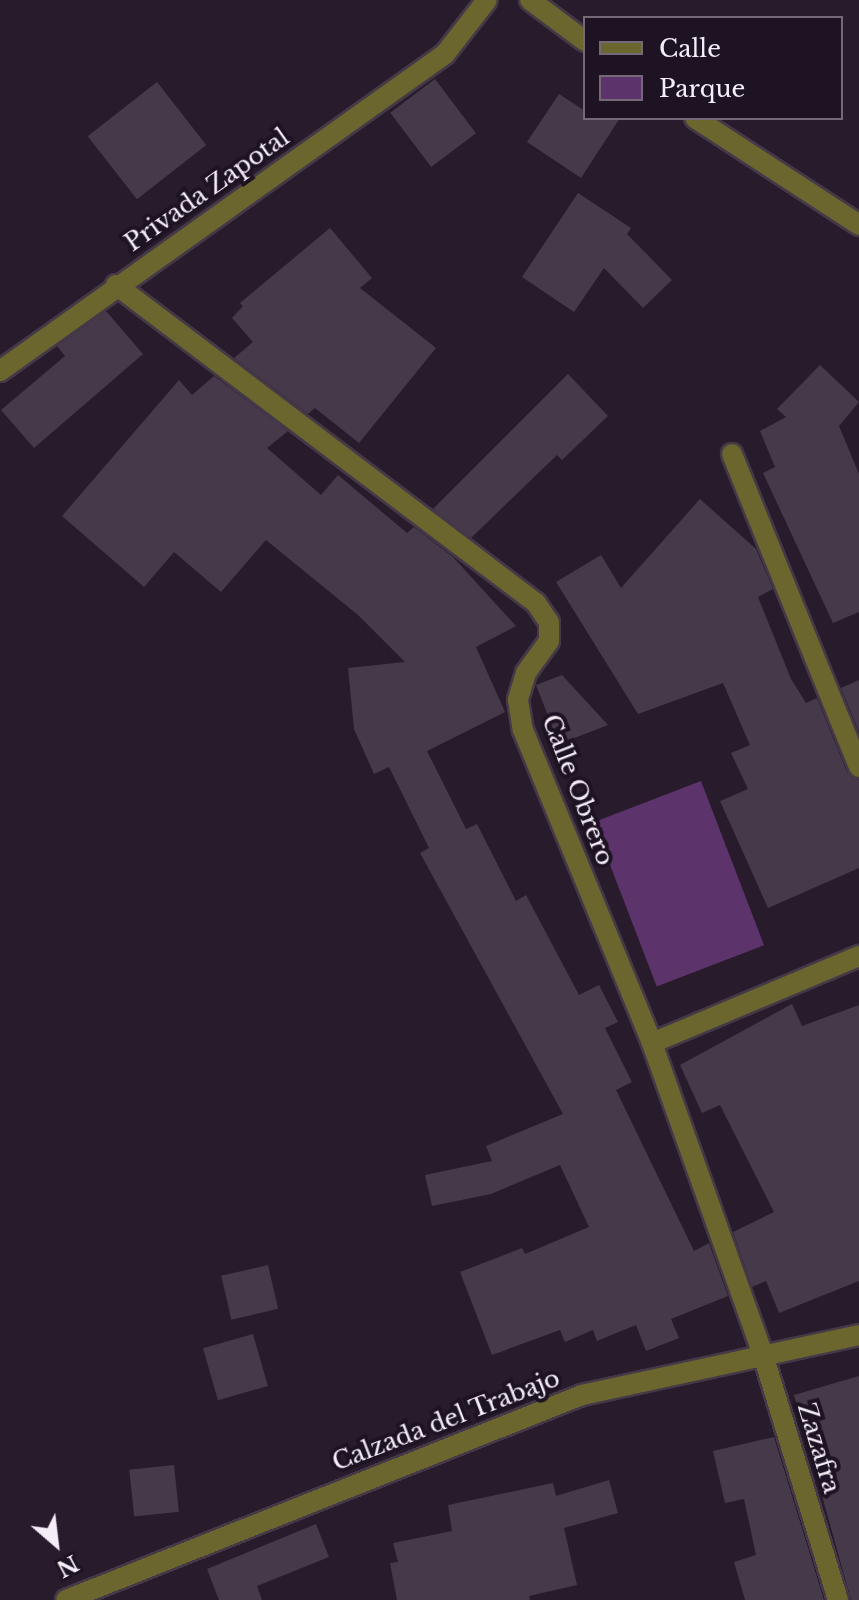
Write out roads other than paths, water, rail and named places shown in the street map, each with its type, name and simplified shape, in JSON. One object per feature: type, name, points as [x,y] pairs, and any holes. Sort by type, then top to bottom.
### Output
[{"type":"street","name":"Privada Zapotal","points":[[0,371],[116,285],[445,54],[487,0]]},
{"type":"street","points":[[530,0],[583,40]]},
{"type":"street","points":[[698,120],[859,225]]},
{"type":"street","name":"Calle Obrero","points":[[116,285],[536,603],[549,622],[549,641],[526,673],[518,700],[523,730],[652,1043],[764,1358]]},
{"type":"street","points":[[732,454],[859,767]]},
{"type":"street","points":[[652,1043],[859,956]]},
{"type":"street","name":"Calzada del Trabajo","points":[[66,1600],[582,1395],[859,1335]]},
{"type":"street","name":"Zazafra","points":[[764,1358],[838,1600]]}]
